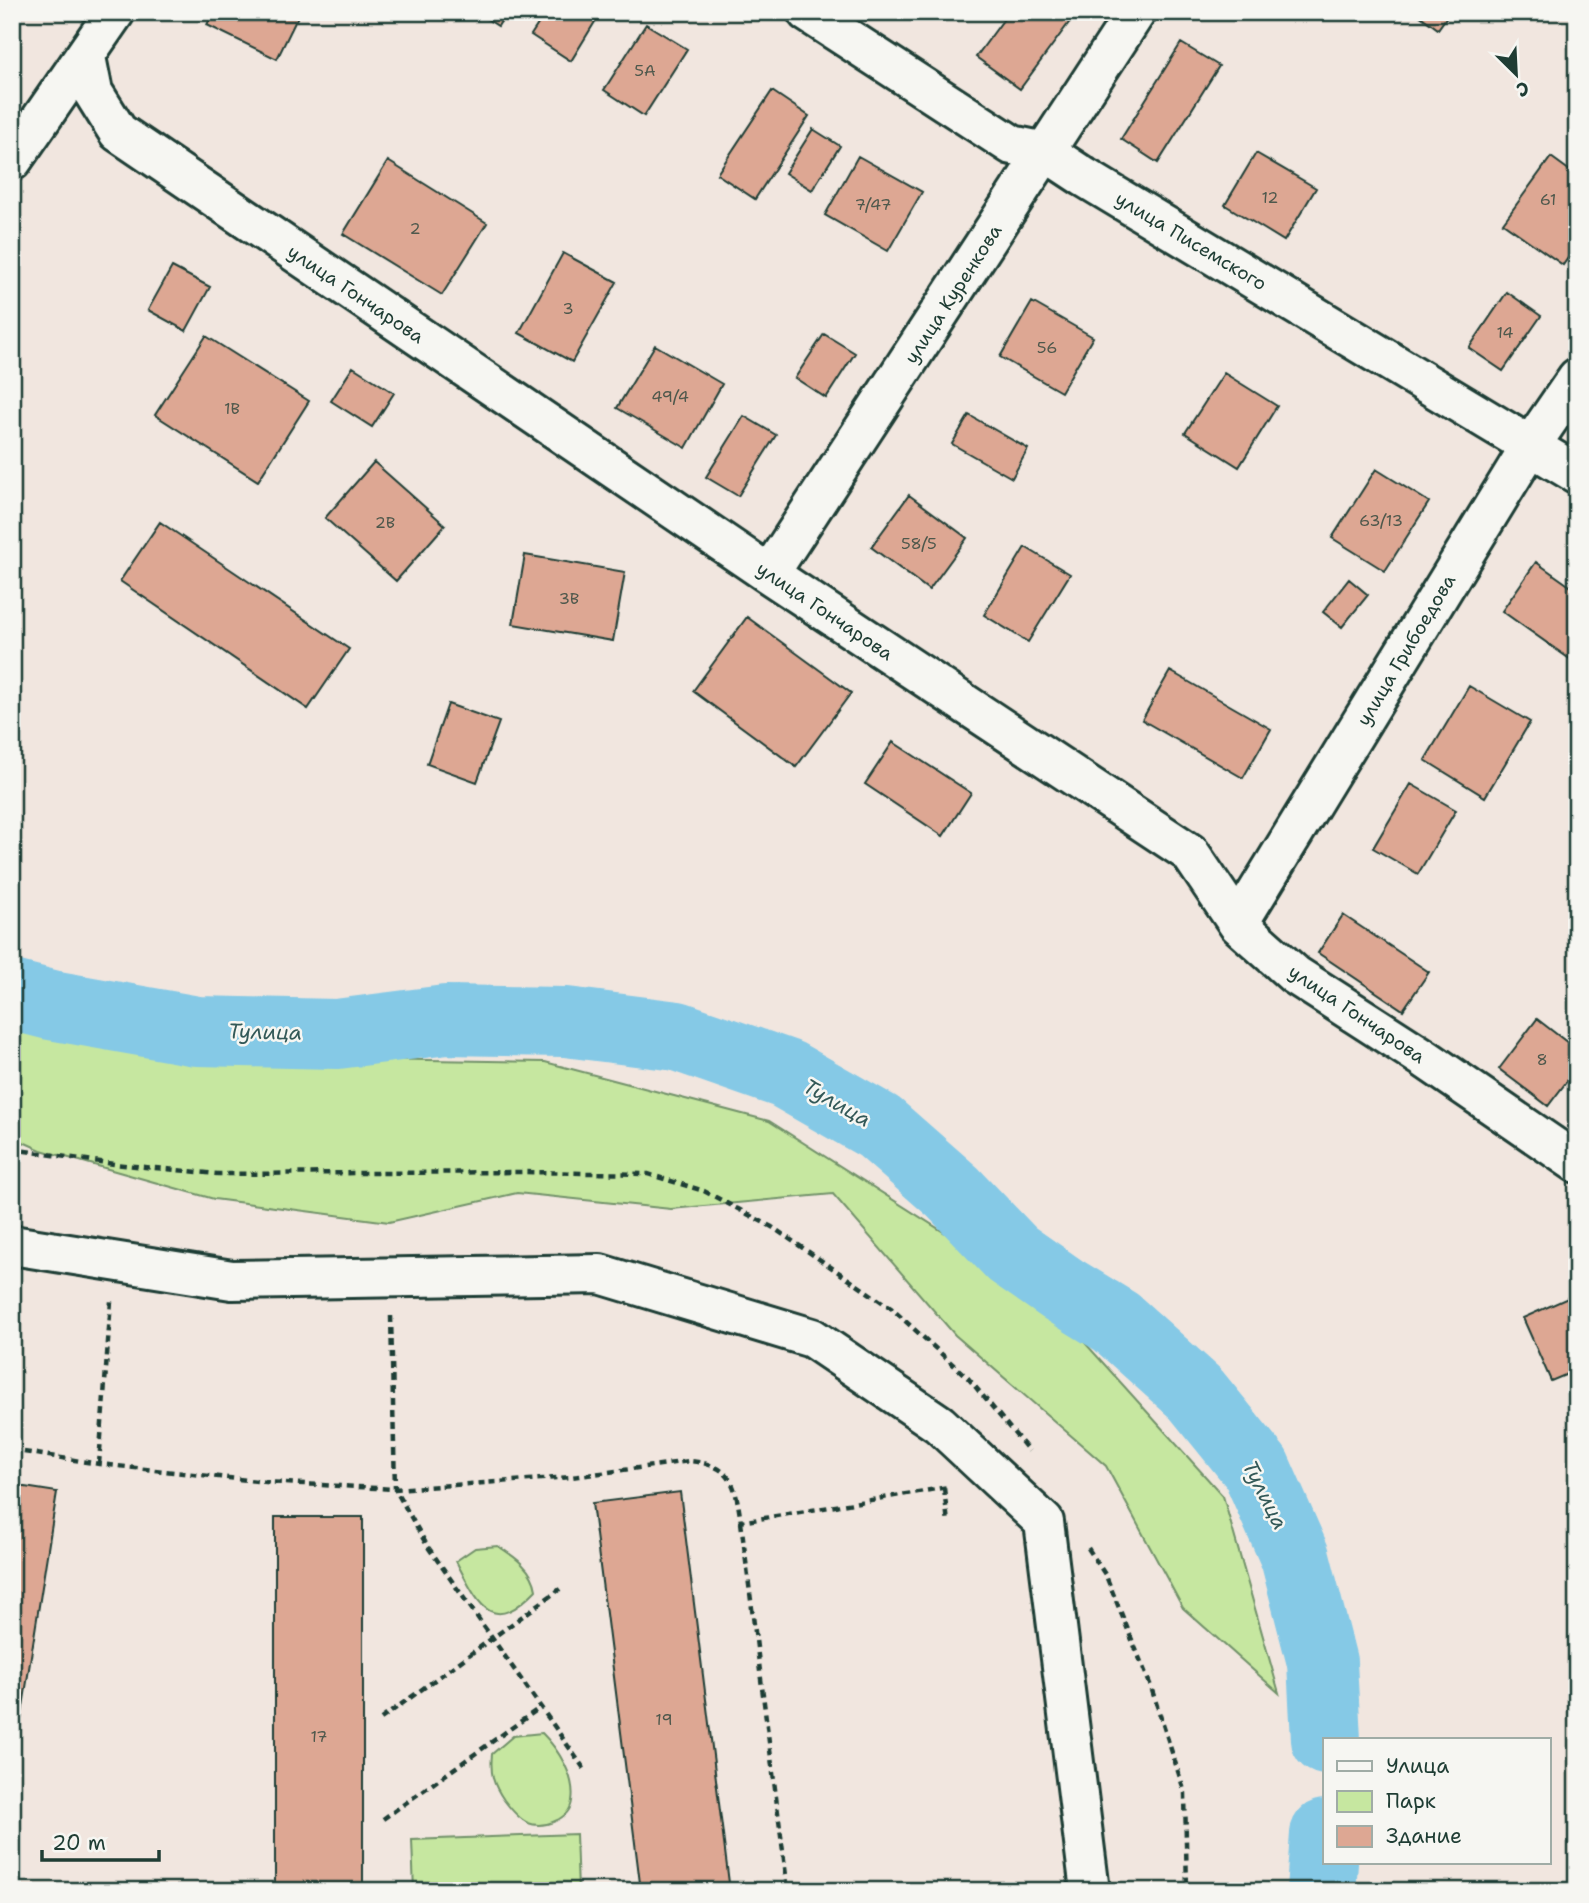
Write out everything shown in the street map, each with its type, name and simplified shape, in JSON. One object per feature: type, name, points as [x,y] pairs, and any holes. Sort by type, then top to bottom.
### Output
[{"type":"street","points":[[12,161],[115,12]]},
{"type":"street","name":"улица Писемского","points":[[807,12],[1012,145],[1046,152],[1577,474]]},
{"type":"street","name":"улица Куренкова","points":[[769,574],[1136,12]]},
{"type":"street","name":"улица Гончарова","points":[[86,57],[93,92],[118,132],[769,574],[1190,853],[1238,924],[1295,975],[1424,1058],[1577,1163]]},
{"type":"street","name":"улица Грибоедова","points":[[1238,924],[1531,445],[1577,378]]},
{"type":"street","points":[[12,1245],[232,1280],[600,1274],[812,1338],[939,1424],[1044,1522],[1090,1891]]},
{"type":"path","points":[[99,1464],[113,1261]]},
{"type":"path","points":[[390,1277],[395,1489],[428,1548],[585,1770]]},
{"type":"path","points":[[12,1450],[99,1464],[267,1482],[395,1489],[572,1477],[689,1461],[718,1467],[730,1476],[736,1492],[741,1522],[788,1891]]},
{"type":"path","points":[[741,1522],[998,1479]]},
{"type":"path","points":[[944,1488],[948,1523]]},
{"type":"path","points":[[381,1719],[560,1589]]},
{"type":"path","points":[[383,1819],[541,1707]]},
{"type":"green space","points":[[12,1013],[192,1056],[545,1062],[769,1121],[1041,1294],[1223,1496],[1279,1693],[1183,1608],[1106,1466],[955,1335],[833,1194],[671,1209],[517,1193],[389,1222],[214,1199],[41,1150],[12,1137]]},
{"type":"green space","points":[[498,1546],[527,1570],[536,1590],[521,1604],[497,1613],[488,1610],[480,1602],[456,1561],[475,1548]]},
{"type":"green space","points":[[542,1733],[564,1764],[573,1792],[567,1813],[555,1821],[534,1825],[518,1816],[500,1794],[492,1773],[492,1754],[513,1736]]},
{"type":"green space","points":[[576,1834],[578,1891],[414,1891],[412,1840]]},
{"type":"building","points":[[213,12],[300,12],[277,59],[207,25]]},
{"type":"building","points":[[476,12],[507,12],[498,26]]},
{"type":"building","points":[[546,12],[601,12],[571,61],[531,35]]},
{"type":"building","points":[[1009,12],[1061,12],[1071,20],[1020,89],[976,57]]},
{"type":"building","points":[[1415,12],[1450,12],[1438,29]]},
{"type":"building","points":[[646,24],[687,49],[644,116],[604,90]]},
{"type":"building","points":[[1181,43],[1219,66],[1158,163],[1121,139]]},
{"type":"building","points":[[772,91],[809,116],[755,199],[717,174]]},
{"type":"building","points":[[813,129],[840,146],[812,190],[785,173]]},
{"type":"building","points":[[1256,153],[1316,188],[1284,241],[1225,205]]},
{"type":"building","points":[[858,156],[922,192],[888,251],[825,215]]},
{"type":"building","points":[[1551,157],[1577,176],[1577,245],[1563,265],[1503,223]]},
{"type":"building","points":[[388,161],[487,223],[442,295],[343,234]]},
{"type":"building","points":[[563,253],[617,282],[572,362],[519,333]]},
{"type":"building","points":[[172,267],[210,287],[186,331],[148,310]]},
{"type":"building","points":[[1507,292],[1541,316],[1503,371],[1469,348]]},
{"type":"building","points":[[1032,302],[1093,337],[1061,392],[1000,357]]},
{"type":"building","points":[[824,334],[855,353],[826,398],[795,378]]},
{"type":"building","points":[[206,336],[309,401],[258,481],[155,415]]},
{"type":"building","points":[[655,345],[722,384],[686,448],[617,408]]},
{"type":"building","points":[[353,367],[394,393],[372,427],[331,401]]},
{"type":"building","points":[[1224,373],[1277,406],[1239,467],[1185,433]]},
{"type":"building","points":[[969,415],[1028,449],[1012,478],[952,444]]},
{"type":"building","points":[[744,416],[776,435],[738,496],[706,477]]},
{"type":"building","points":[[374,462],[445,525],[396,581],[325,518]]},
{"type":"building","points":[[1376,469],[1429,502],[1385,571],[1332,538]]},
{"type":"building","points":[[909,495],[967,538],[929,590],[871,547]]},
{"type":"building","points":[[160,522],[349,649],[308,709],[120,581]]},
{"type":"building","points":[[1025,547],[1070,574],[1028,642],[984,615]]},
{"type":"building","points":[[525,555],[625,572],[613,641],[513,624]]},
{"type":"building","points":[[1536,562],[1577,591],[1577,657],[1574,662],[1502,611]]},
{"type":"building","points":[[1349,579],[1368,595],[1342,627],[1323,612]]},
{"type":"building","points":[[747,617],[851,693],[796,767],[693,691]]},
{"type":"building","points":[[1170,671],[1271,729],[1243,778],[1142,720]]},
{"type":"building","points":[[1469,686],[1530,722],[1485,797],[1425,760]]},
{"type":"building","points":[[448,704],[499,722],[477,782],[427,764]]},
{"type":"building","points":[[893,742],[971,793],[943,836],[865,784]]},
{"type":"building","points":[[1411,784],[1456,810],[1418,874],[1373,848]]},
{"type":"building","points":[[1343,915],[1429,972],[1403,1010],[1318,953]]},
{"type":"building","points":[[1537,1019],[1577,1050],[1577,1068],[1548,1106],[1499,1069]]},
{"type":"building","points":[[1570,1297],[1577,1313],[1577,1370],[1551,1381],[1523,1318]]},
{"type":"building","points":[[12,1485],[57,1492],[12,1776]]},
{"type":"building","points":[[680,1492],[730,1891],[641,1891],[592,1503]]},
{"type":"building","points":[[275,1517],[363,1517],[363,1891],[275,1891]]},
{"type":"waterway","name":"Тулица","points":[[12,995],[51,1005],[197,1031],[337,1034],[446,1020],[566,1022],[677,1036],[786,1074],[879,1127],[953,1192],[1012,1254],[1116,1322],[1196,1394],[1256,1468],[1295,1557],[1322,1662],[1326,1738]]},
{"type":"waterway","name":"Тулица","points":[[1321,1891],[1323,1862]]}]
